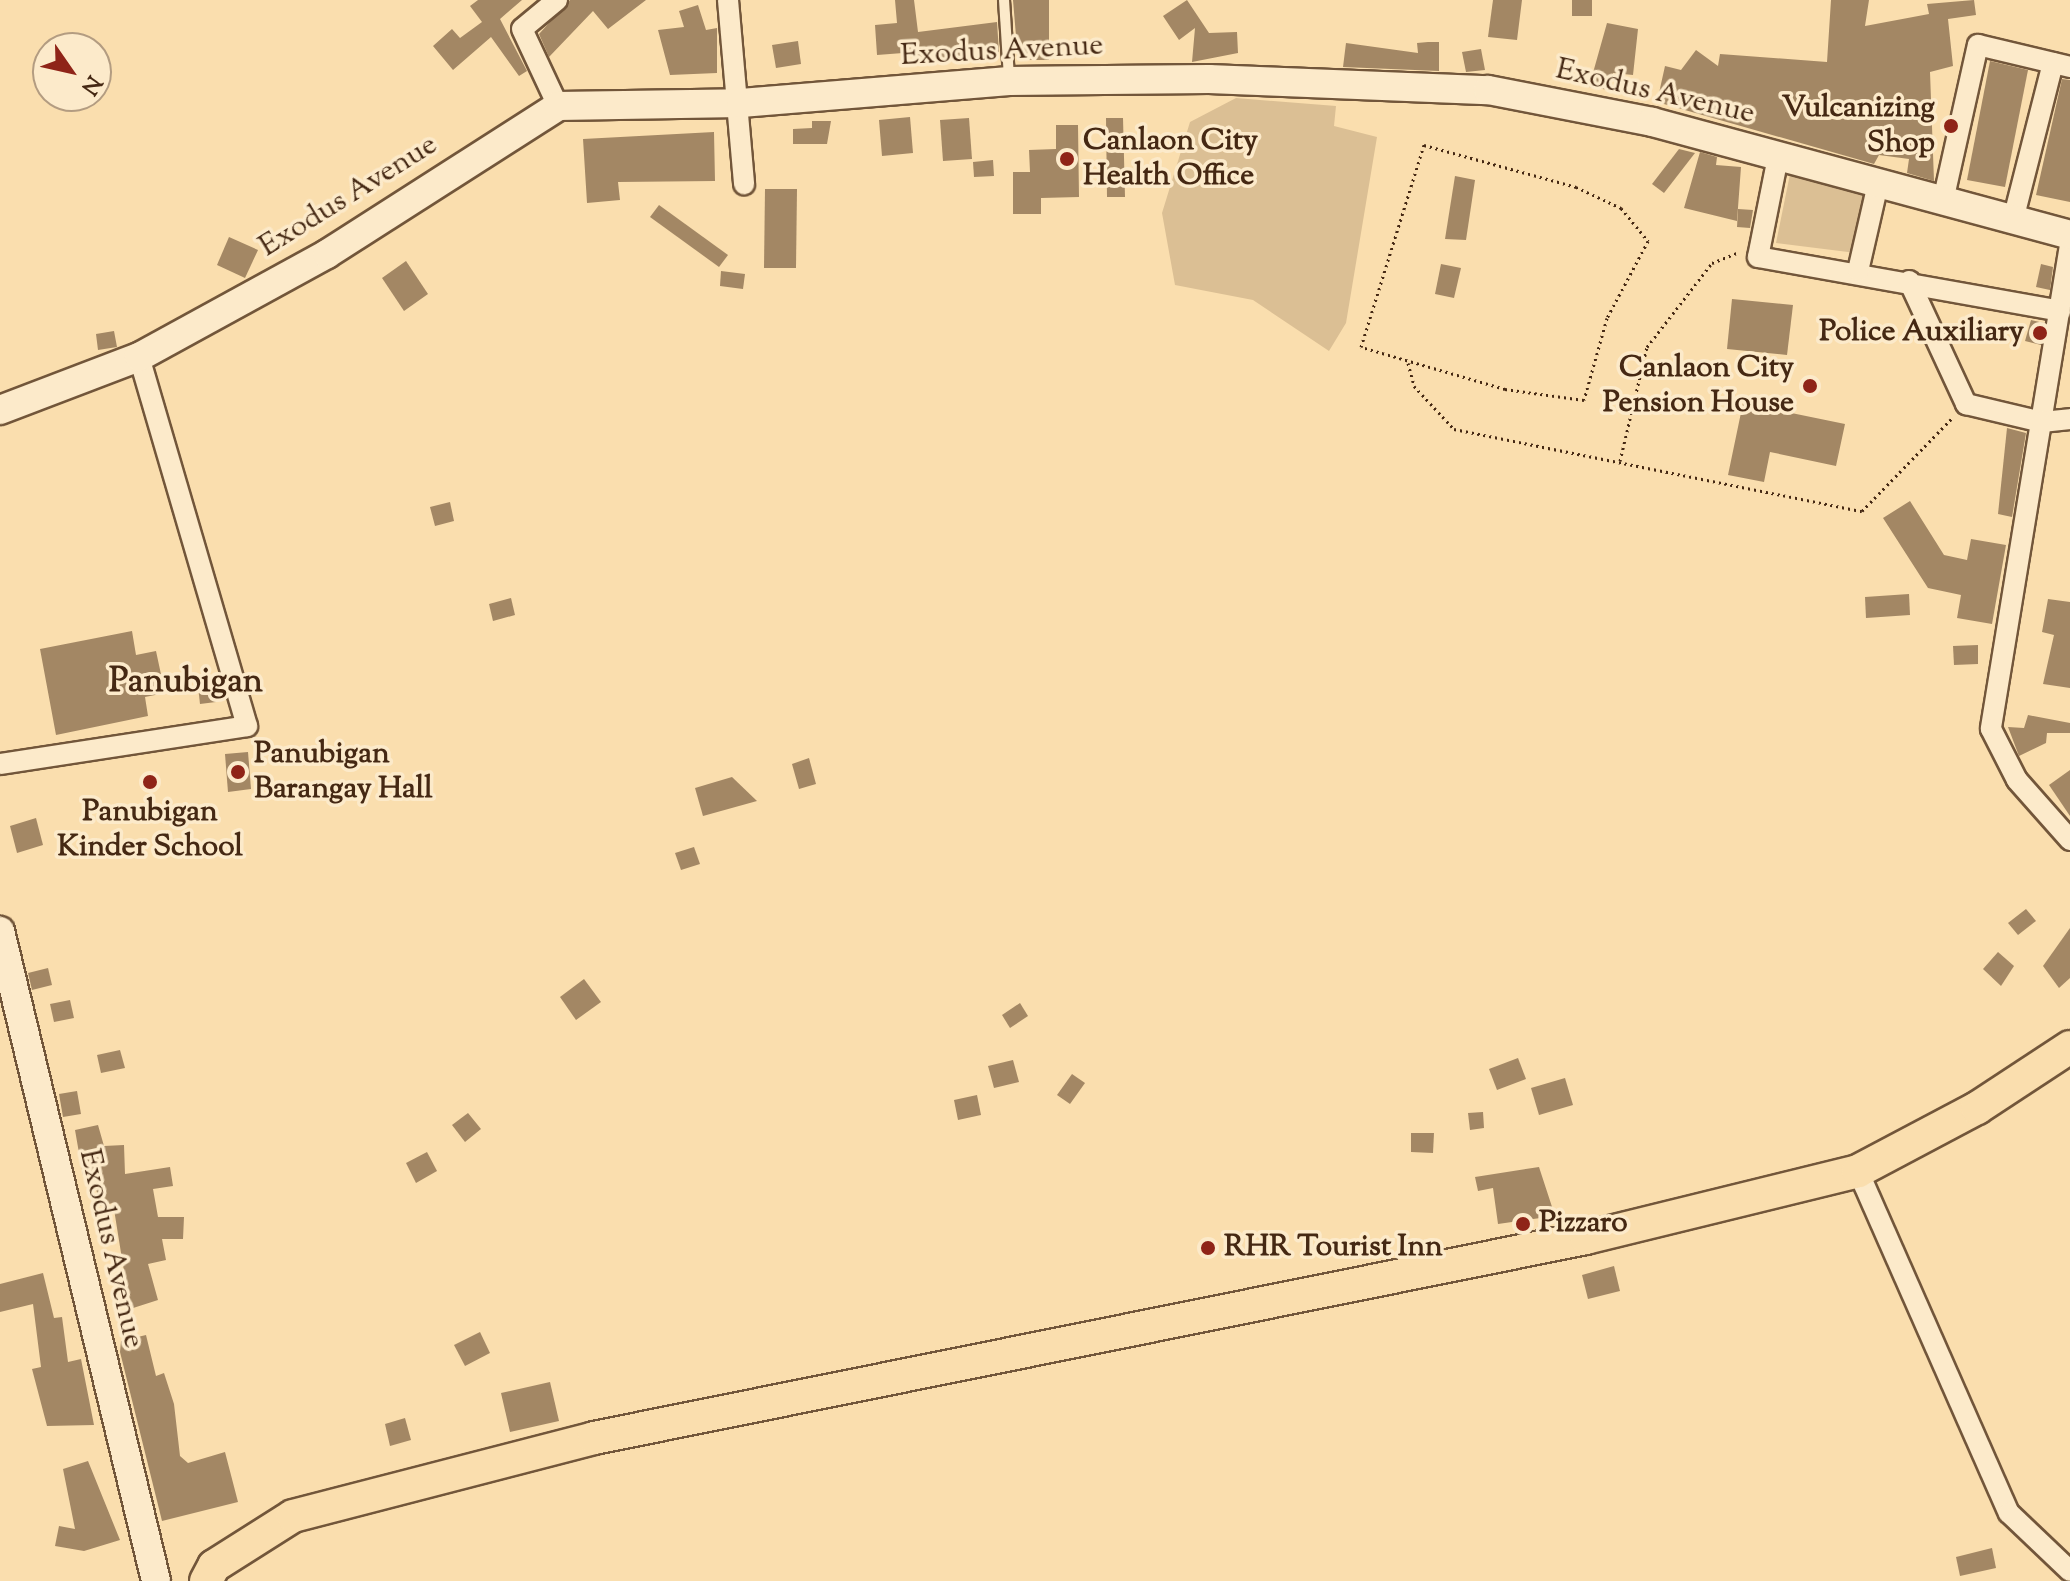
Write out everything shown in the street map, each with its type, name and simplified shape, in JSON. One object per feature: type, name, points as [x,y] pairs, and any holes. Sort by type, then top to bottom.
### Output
[{"type":"main road","points":[[206,1581],[214,1566],[293,1516],[594,1438],[1586,1238],[1858,1171],[1977,1108],[2070,1047]]},
{"type":"street","points":[[557,0],[522,29],[558,106]]},
{"type":"street","points":[[728,0],[741,103],[744,184]]},
{"type":"street","points":[[1943,201],[1978,45],[2062,65],[2013,220]]},
{"type":"street","name":"Exodus Avenue","points":[[0,410],[139,357],[327,254],[558,106],[741,103],[1009,81],[1209,79],[1488,90],[1778,157],[2070,235]]},
{"type":"street","points":[[1778,157],[1758,257],[1858,271],[2060,311]]},
{"type":"street","points":[[1858,271],[1878,184]]},
{"type":"street","points":[[2070,245],[1991,729],[2017,780],[2070,840]]},
{"type":"street","points":[[1909,281],[1966,404],[2042,422],[2070,419]]},
{"type":"street","points":[[0,764],[247,726],[139,357]]},
{"type":"street","name":"Exodus Avenue","points":[[0,931],[156,1581]]},
{"type":"street","points":[[1858,1171],[2009,1513],[2070,1571]]},
{"type":"lane","points":[[1004,0],[1009,81]]},
{"type":"path","points":[[1424,145],[1576,187],[1621,208],[1648,241],[1607,318],[1584,400],[1408,363],[1361,347],[1424,145]]},
{"type":"path","points":[[1619,463],[1647,347],[1712,263],[1761,243]]},
{"type":"path","points":[[1408,363],[1414,386],[1454,429],[1862,511],[1966,404]]},
{"type":"shaded area","points":[[1236,98],[1336,106],[1334,126],[1377,137],[1346,323],[1329,351],[1253,300],[1175,285],[1162,213],[1190,122]]},
{"type":"shaded area","points":[[1790,174],[1870,196],[1856,253],[1776,243]]},
{"type":"building","points":[[478,0],[522,0],[500,19],[527,71],[519,76],[491,37],[453,70],[433,46],[452,29],[460,38],[482,22],[470,6]]},
{"type":"building","points":[[570,0],[646,0],[608,29],[593,11],[549,57],[539,34]]},
{"type":"building","points":[[895,0],[914,0],[918,32],[997,22],[999,52],[917,63],[916,52],[877,55],[875,25],[897,23]]},
{"type":"building","points":[[1013,0],[1049,0],[1049,60],[1018,60]]},
{"type":"building","points":[[1187,0],[1209,33],[1237,32],[1238,53],[1192,62],[1195,28],[1179,40],[1163,16]]},
{"type":"building","points":[[1493,0],[1522,0],[1517,40],[1488,37]]},
{"type":"building","points":[[1572,0],[1592,0],[1592,16],[1572,16]]},
{"type":"building","points":[[1831,0],[1869,0],[1865,26],[1929,14],[1927,4],[1974,0],[1976,15],[1948,19],[1953,66],[1930,72],[1934,181],[1907,173],[1909,159],[1879,155],[1874,164],[1657,102],[1665,66],[1681,70],[1696,50],[1718,66],[1720,54],[1827,62]]},
{"type":"building","points":[[698,5],[706,30],[717,28],[717,73],[670,75],[658,30],[684,27],[679,11]]},
{"type":"building","points":[[1607,23],[1638,29],[1633,75],[1613,73],[1609,90],[1589,87]]},
{"type":"building","points":[[798,41],[801,64],[776,68],[772,45]]},
{"type":"building","points":[[1439,42],[1439,71],[1343,67],[1346,43],[1418,53],[1417,43]]},
{"type":"building","points":[[1481,49],[1485,70],[1466,72],[1462,52]]},
{"type":"building","points":[[1990,61],[2028,70],[2005,187],[1967,180]]},
{"type":"building","points":[[2062,79],[2070,80],[2070,202],[2036,195]]},
{"type":"building","points":[[910,117],[913,153],[882,156],[879,120]]},
{"type":"building","points":[[969,118],[972,159],[943,161],[940,120]]},
{"type":"building","points":[[1106,118],[1123,118],[1125,197],[1107,197]]},
{"type":"building","points":[[812,121],[831,121],[827,144],[793,144],[793,129],[812,128]]},
{"type":"building","name":"Canlaon City Health Office","points":[[1056,125],[1078,125],[1079,197],[1041,198],[1041,214],[1013,214],[1013,172],[1030,172],[1029,150],[1056,149]]},
{"type":"building","points":[[714,132],[715,181],[618,182],[620,200],[587,203],[583,139]]},
{"type":"building","points":[[1679,149],[1695,153],[1664,193],[1652,184]]},
{"type":"building","points":[[1700,152],[1717,157],[1716,165],[1741,167],[1737,221],[1684,208]]},
{"type":"building","points":[[993,160],[994,176],[974,177],[973,162]]},
{"type":"building","points":[[1455,176],[1475,180],[1466,240],[1445,239]]},
{"type":"building","points":[[765,189],[797,189],[796,268],[764,268]]},
{"type":"building","points":[[659,205],[728,255],[719,267],[650,217]]},
{"type":"building","points":[[1738,209],[1753,210],[1750,228],[1737,227]]},
{"type":"building","points":[[229,237],[258,250],[245,278],[217,265]]},
{"type":"building","points":[[406,261],[428,294],[404,311],[382,278]]},
{"type":"building","points":[[1441,264],[1461,268],[1454,298],[1435,294]]},
{"type":"building","points":[[2041,264],[2053,267],[2050,290],[2036,287]]},
{"type":"building","points":[[721,271],[745,274],[743,289],[720,286]]},
{"type":"building","points":[[1732,299],[1793,305],[1787,355],[1727,349]]},
{"type":"building","name":"Police Auxiliary","points":[[2031,320],[2044,323],[2041,345],[2025,341]]},
{"type":"building","points":[[114,331],[117,347],[98,350],[96,334]]},
{"type":"building","points":[[1743,403],[1845,424],[1836,466],[1770,452],[1764,482],[1728,475]]},
{"type":"building","points":[[2007,428],[2026,433],[2012,517],[1998,514]]},
{"type":"building","points":[[1910,501],[1944,555],[1967,560],[1971,539],[2006,545],[1992,624],[1957,618],[1961,595],[1928,588],[1883,518]]},
{"type":"building","points":[[450,502],[454,521],[435,526],[430,507]]},
{"type":"building","points":[[1909,594],[1910,615],[1866,618],[1865,597]]},
{"type":"building","points":[[511,598],[515,615],[493,621],[489,604]]},
{"type":"building","points":[[2048,599],[2070,602],[2070,688],[2043,684],[2054,635],[2042,632]]},
{"type":"building","points":[[132,631],[136,655],[156,651],[165,693],[145,697],[148,716],[56,735],[40,649]]},
{"type":"building","points":[[1978,645],[1978,664],[1954,665],[1953,646]]},
{"type":"building","points":[[213,675],[216,702],[200,704],[197,677]]},
{"type":"building","points":[[2028,715],[2070,723],[2070,733],[2047,733],[2046,743],[2019,756],[2008,727],[2024,728]]},
{"type":"building","name":"Panubigan Barangay Hall","points":[[248,752],[251,789],[228,792],[225,754]]},
{"type":"building","points":[[809,758],[816,784],[799,789],[792,764]]},
{"type":"building","points":[[2070,770],[2070,816],[2049,785]]},
{"type":"building","points":[[732,777],[757,801],[703,816],[695,788]]},
{"type":"building","points":[[36,818],[43,845],[17,853],[10,826]]},
{"type":"building","points":[[694,847],[700,864],[681,870],[675,853]]},
{"type":"building","points":[[2026,909],[2036,921],[2018,935],[2008,923]]},
{"type":"building","points":[[2070,928],[2070,978],[2059,988],[2043,966]]},
{"type":"building","points":[[1998,952],[2014,966],[2001,986],[1983,969]]},
{"type":"building","points":[[48,968],[52,985],[32,990],[28,973]]},
{"type":"building","points":[[584,979],[601,1002],[576,1020],[560,997]]},
{"type":"building","points":[[70,1000],[74,1018],[54,1022],[50,1004]]},
{"type":"building","points":[[1020,1003],[1028,1016],[1010,1028],[1002,1015]]},
{"type":"building","points":[[120,1050],[125,1068],[101,1073],[97,1055]]},
{"type":"building","points":[[1518,1058],[1526,1079],[1497,1090],[1489,1069]]},
{"type":"building","points":[[1013,1060],[1019,1082],[994,1088],[988,1066]]},
{"type":"building","points":[[1072,1074],[1085,1083],[1070,1104],[1057,1095]]},
{"type":"building","points":[[1565,1078],[1573,1105],[1539,1115],[1531,1088]]},
{"type":"building","points":[[77,1091],[81,1114],[63,1117],[59,1094]]},
{"type":"building","points":[[977,1095],[981,1115],[958,1120],[954,1100]]},
{"type":"building","points":[[1483,1112],[1484,1128],[1470,1130],[1468,1113]]},
{"type":"building","points":[[468,1113],[481,1129],[465,1142],[452,1125]]},
{"type":"building","points":[[98,1125],[104,1146],[124,1145],[125,1174],[170,1167],[173,1186],[153,1189],[158,1217],[184,1217],[183,1239],[162,1239],[166,1260],[148,1264],[158,1300],[130,1309],[113,1203],[100,1206],[93,1175],[83,1176],[75,1130]]},
{"type":"building","points":[[1411,1133],[1434,1133],[1433,1153],[1411,1152]]},
{"type":"building","points":[[427,1152],[437,1171],[416,1183],[406,1163]]},
{"type":"building","points":[[1539,1167],[1555,1216],[1498,1224],[1493,1188],[1478,1191],[1475,1177]]},
{"type":"building","points":[[1614,1266],[1620,1291],[1588,1299],[1582,1275]]},
{"type":"building","points":[[43,1273],[54,1318],[62,1317],[68,1362],[81,1359],[94,1425],[47,1426],[32,1369],[41,1367],[33,1304],[0,1312],[0,1284]]},
{"type":"building","points":[[480,1332],[490,1353],[465,1366],[454,1345]]},
{"type":"building","points":[[146,1335],[156,1376],[164,1373],[174,1404],[180,1456],[188,1463],[225,1452],[238,1502],[162,1521],[120,1352],[121,1341]]},
{"type":"building","points":[[550,1382],[559,1421],[510,1432],[501,1393]]},
{"type":"building","points":[[405,1418],[411,1440],[390,1446],[385,1424]]},
{"type":"building","points":[[88,1461],[120,1540],[84,1551],[55,1546],[59,1526],[75,1529],[63,1469]]},
{"type":"building","points":[[1992,1548],[1996,1568],[1960,1576],[1956,1557]]},
{"type":"place","name":"Vulcanizing Shop","points":[[1951,126]]},
{"type":"place","name":"Canlaon City Health Office","points":[[1067,159]]},
{"type":"place","name":"Police Auxiliary","points":[[2040,333]]},
{"type":"place","name":"Canlaon City Pension House","points":[[1810,386]]},
{"type":"place","name":"Panubigan Barangay Hall","points":[[238,772]]},
{"type":"place","name":"Panubigan Kinder School","points":[[150,782]]},
{"type":"place","name":"Pizzaro","points":[[1523,1224]]},
{"type":"place","name":"RHR Tourist Inn","points":[[1208,1248]]},
{"type":"district","name":"Panubigan","points":[[186,683]]}]
